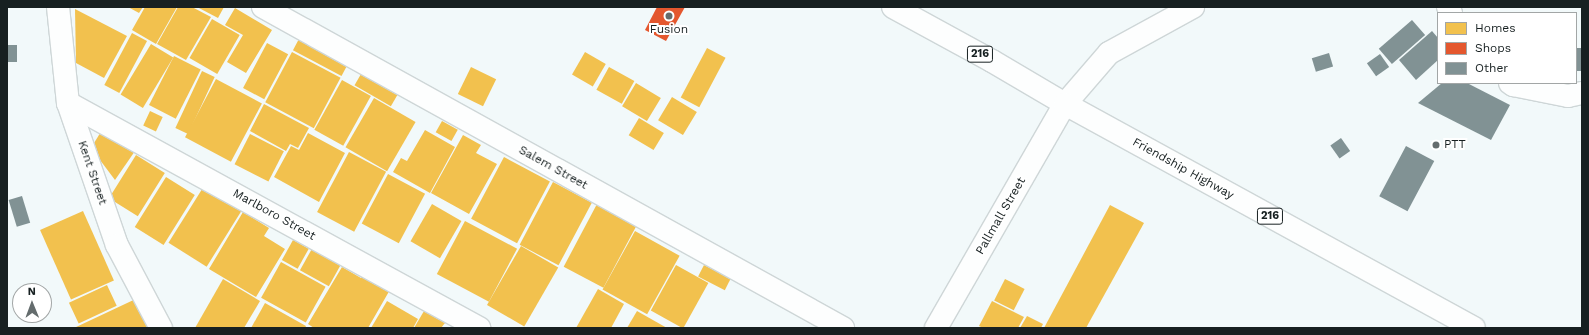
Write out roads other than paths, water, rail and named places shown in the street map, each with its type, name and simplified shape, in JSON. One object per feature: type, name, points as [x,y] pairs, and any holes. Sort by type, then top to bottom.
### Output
[{"type":"street","name":"Kent Street","points":[[58,7],[68,103],[117,244],[161,328]]},
{"type":"street","name":"Salem Street","points":[[263,7],[843,328]]},
{"type":"street","name":"Friendship Highway","points":[[893,7],[992,61],[1066,104],[1474,328]]},
{"type":"street","name":"Pallmall Street","points":[[936,328],[1066,104],[1109,53],[1192,7]]},
{"type":"street","points":[[1512,84],[1568,96],[1582,93]]},
{"type":"street","name":"Marlboro Street","points":[[68,103],[480,328]]},
{"type":"place","name":"Fusion","points":[[669,16]]},
{"type":"place","name":"PTT","points":[[1436,145]]}]
